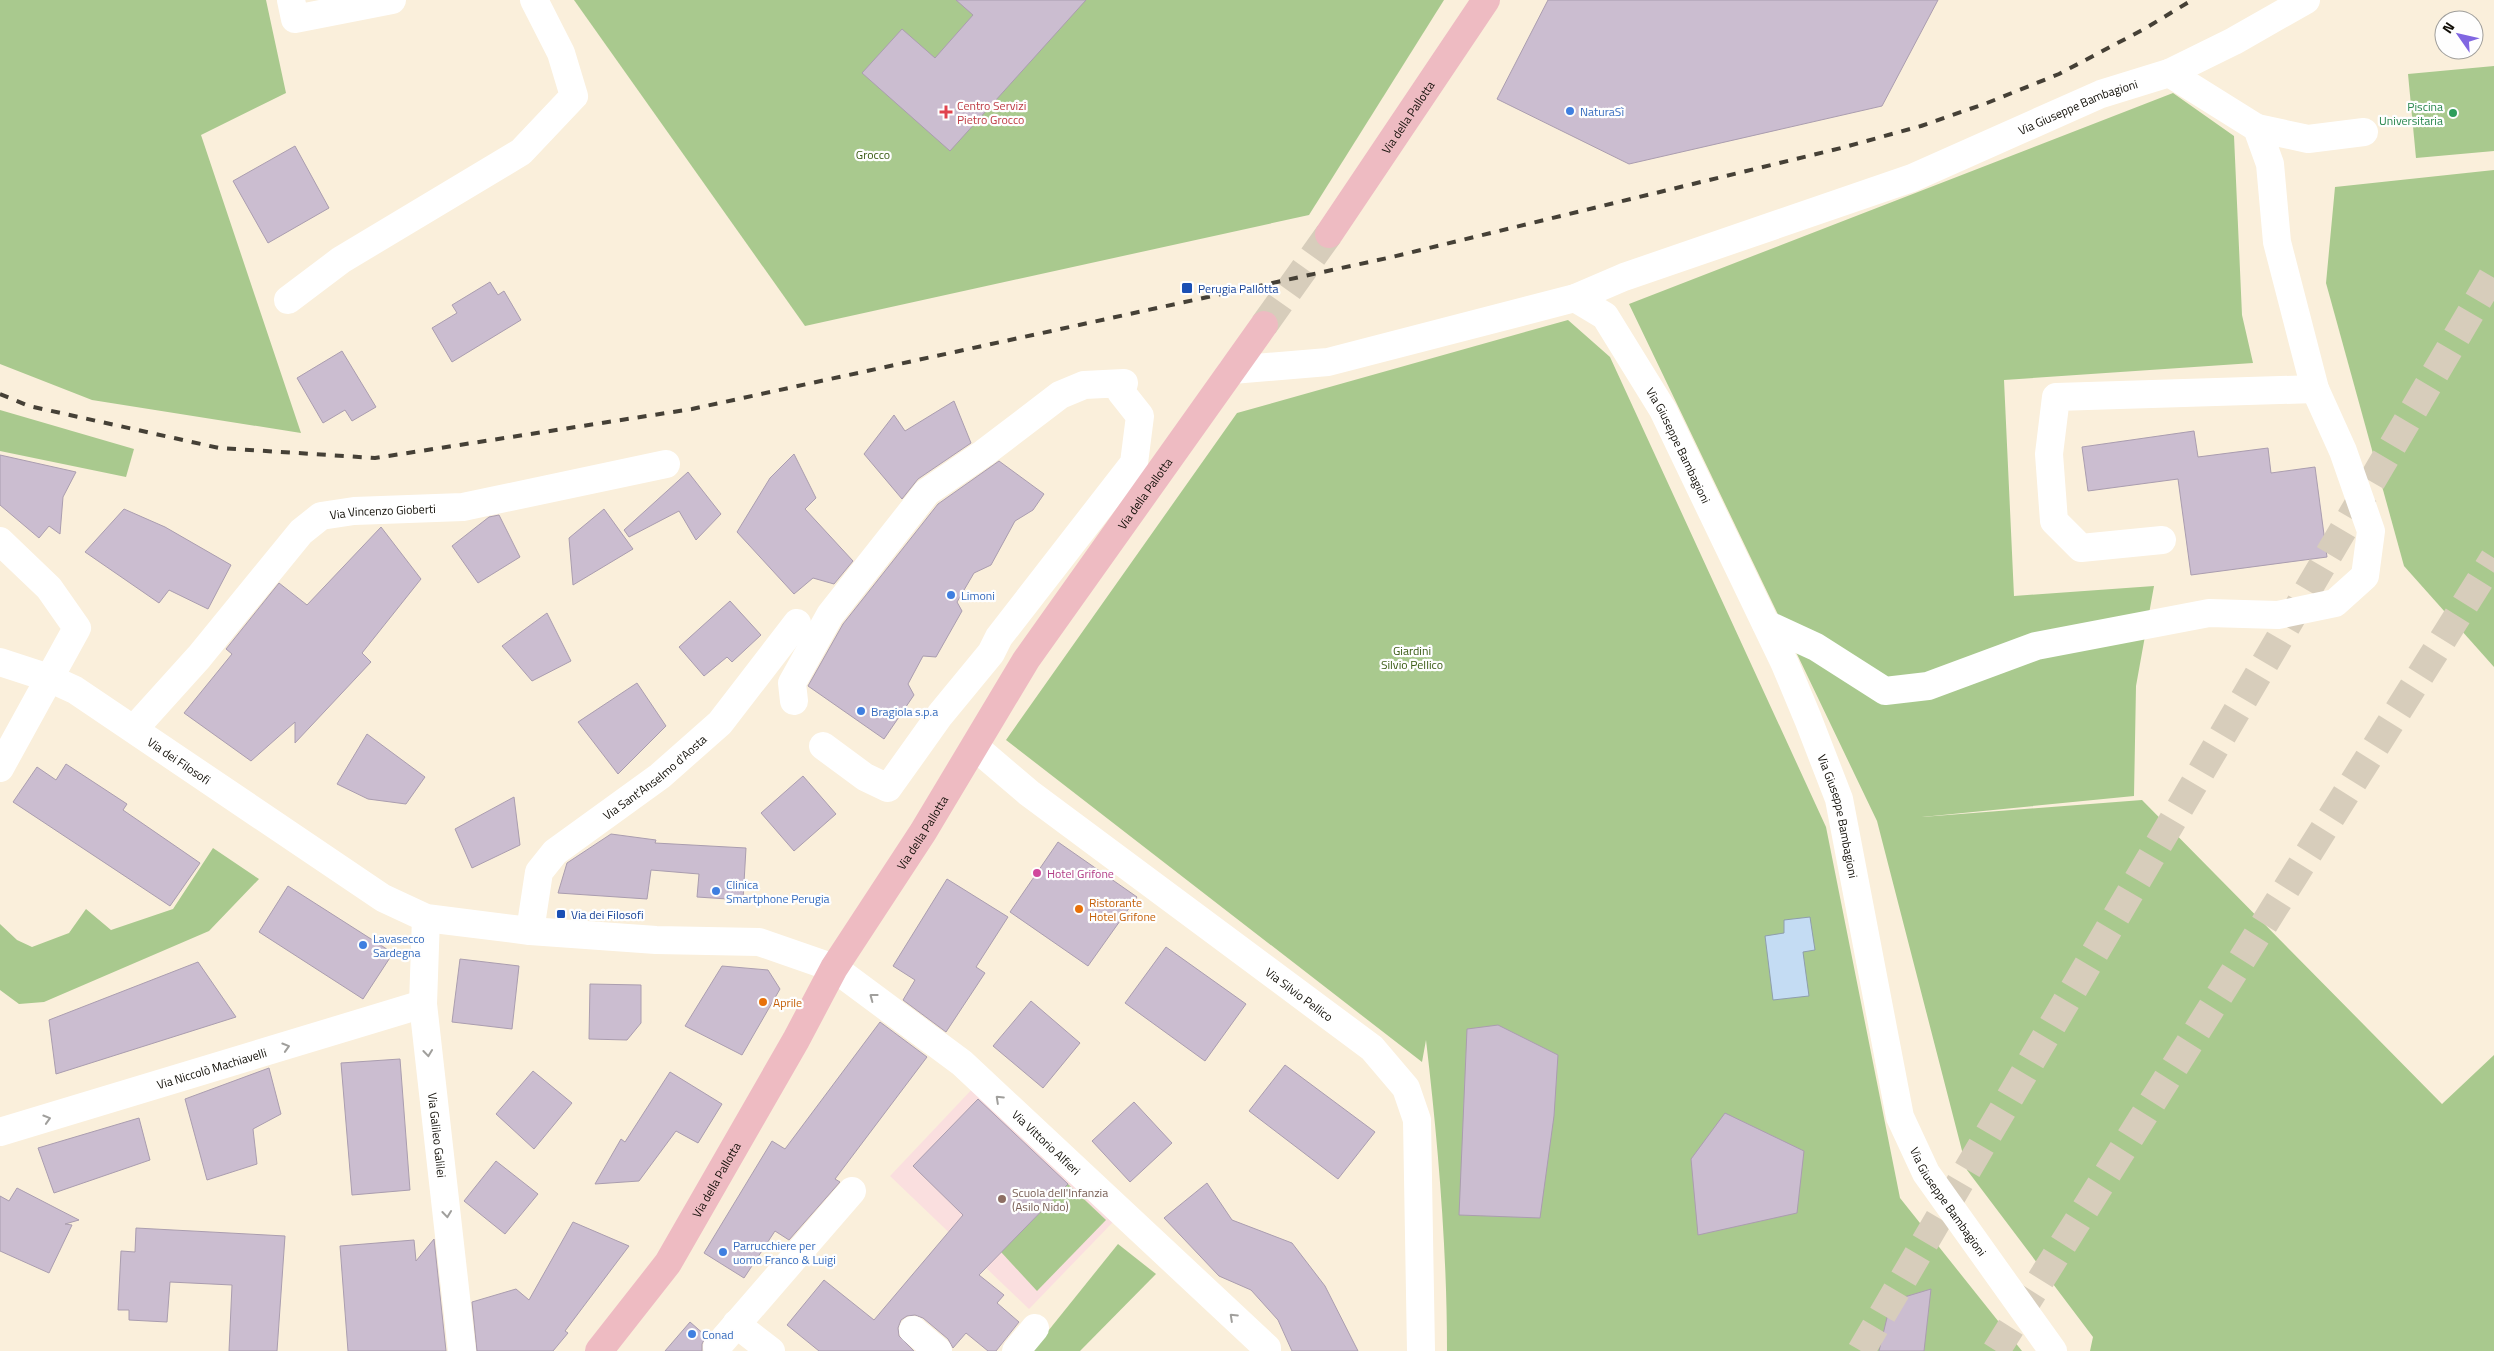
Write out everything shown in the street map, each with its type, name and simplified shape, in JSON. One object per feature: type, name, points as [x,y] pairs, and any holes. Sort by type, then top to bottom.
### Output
[{"type":"main road","name":"Via della Pallotta","points":[[1329,234],[1486,0]]},
{"type":"main road","name":"Via della Pallotta","points":[[599,1351],[668,1263],[796,1040],[834,968],[923,832],[1026,660],[1264,325]]},
{"type":"street","points":[[291,0],[295,18],[392,0]]},
{"type":"street","points":[[288,300],[341,260],[521,152],[574,96],[561,53],[534,0]]},
{"type":"street","name":"Via Giuseppe Bambagioni","points":[[1232,370],[1328,362],[1575,298],[1624,276],[1912,178],[2100,94],[2169,73],[2234,42],[2306,0]]},
{"type":"street","points":[[2169,73],[2257,128],[2308,139],[2364,132]]},
{"type":"street","points":[[1766,624],[1816,647],[1886,691],[1928,686],[2036,646],[2209,613],[2278,615],[2335,603],[2365,576],[2370,531],[2343,452],[2315,389],[2277,242],[2270,164],[2257,128]]},
{"type":"street","name":"Via Giuseppe Bambagioni","points":[[1575,298],[1605,316],[1663,410],[1786,664],[1839,799],[1900,1117],[1926,1174],[2053,1351]]},
{"type":"street","points":[[794,702],[792,683],[830,615],[927,492],[984,453],[1060,395],[1084,386],[1124,383],[1121,392],[1140,416],[1134,463],[999,636],[991,653],[940,715],[888,788],[865,777],[823,746]]},
{"type":"street","points":[[2162,540],[2081,548],[2054,521],[2050,454],[2056,398],[2315,389]]},
{"type":"street","name":"Via Vincenzo Gioberti","points":[[134,729],[199,657],[301,532],[321,516],[354,511],[463,507],[666,464]]},
{"type":"street","points":[[0,541],[48,588],[77,628],[0,768]]},
{"type":"street","name":"Via Sant'Anselmo d'Aosta","points":[[530,931],[539,872],[555,852],[660,776],[720,723],[797,623]]},
{"type":"street","points":[[999,636],[1026,660]]},
{"type":"street","name":"Via dei Filosofi","points":[[0,662],[50,678],[74,690],[383,898],[426,918],[530,931],[656,940],[759,942]]},
{"type":"street","name":"Via Silvio Pellico","points":[[975,747],[1037,799],[1372,1048],[1406,1088],[1417,1120],[1421,1351]]},
{"type":"street","name":"Via Galileo Galilei","points":[[426,918],[423,1004],[462,1351]]},
{"type":"street","name":"Via Vittorio Alfieri","points":[[759,942],[834,968],[962,1063],[1260,1341],[1267,1351]]},
{"type":"street","name":"Via Niccolò Machiavelli","points":[[0,1132],[423,1004]]},
{"type":"street","points":[[718,1346],[852,1191]]},
{"type":"street","points":[[736,1324],[770,1351]]},
{"type":"street","points":[[1016,1351],[1035,1328]]},
{"type":"street","points":[[913,1330],[938,1351]]},
{"type":"shaded area","name":"Scuola dell'Infanzia (Asilo Nido)","points":[[975,1086],[1114,1221],[1029,1309],[890,1176]]},
{"type":"green space","points":[[0,0],[266,0],[286,93],[201,135],[301,433],[92,400],[0,364]]},
{"type":"green space","name":"Grocco","points":[[574,0],[1444,0],[1309,215],[805,326]]},
{"type":"green space","name":"Piscina Universitaria","points":[[2494,66],[2494,151],[2416,158],[2408,74]]},
{"type":"green space","points":[[2173,93],[2234,136],[2242,315],[2253,363],[2004,380],[2014,596],[2154,586],[2136,686],[2134,796],[1922,817],[2142,800],[2442,1104],[2494,1055],[2494,1351],[2090,1351],[2093,1337],[1967,1170],[1877,821],[1629,304]]},
{"type":"green space","points":[[2494,170],[2494,667],[2404,566],[2326,283],[2335,187]]},
{"type":"green space","name":"Giardini Silvio Pellico","points":[[1568,320],[1610,357],[1826,827],[1900,1198],[2022,1351],[1447,1351],[1441,1195],[1426,1040],[1422,1062],[1006,740],[1237,413]]},
{"type":"green space","points":[[0,410],[134,449],[126,477],[0,451]]},
{"type":"green space","points":[[213,848],[259,879],[209,931],[44,1002],[19,1004],[0,990],[0,924],[17,940],[32,947],[69,933],[86,909],[111,930],[173,909]]},
{"type":"green space","points":[[1068,1184],[1106,1220],[1037,1291],[1001,1252]]},
{"type":"green space","points":[[1118,1244],[1156,1274],[1080,1351],[1032,1351]]},
{"type":"water","points":[[1810,917],[1815,950],[1803,952],[1809,996],[1773,1000],[1765,936],[1784,933],[1784,920]]},
{"type":"building","name":"Centro Servizi Pietro Grocco","points":[[956,0],[1086,0],[950,151],[862,73],[902,29],[935,58],[973,15]]},
{"type":"building","points":[[1548,0],[1938,0],[1882,106],[1629,164],[1497,99]]},
{"type":"building","points":[[295,146],[329,208],[268,243],[233,181]]},
{"type":"building","points":[[490,282],[498,295],[504,291],[521,320],[452,362],[432,328],[457,313],[452,305]]},
{"type":"building","points":[[342,351],[376,407],[352,421],[345,410],[323,423],[297,378]]},
{"type":"building","points":[[954,401],[971,443],[918,479],[902,499],[864,454],[894,415],[905,431]]},
{"type":"building","points":[[2194,431],[2198,457],[2268,448],[2271,473],[2315,467],[2327,557],[2191,575],[2178,479],[2088,491],[2082,447]]},
{"type":"building","points":[[794,454],[816,498],[805,509],[853,561],[834,584],[813,578],[794,594],[737,532],[770,478]]},
{"type":"building","points":[[0,455],[76,472],[63,497],[60,534],[49,526],[39,538],[0,505]]},
{"type":"building","points":[[999,461],[1044,494],[1033,510],[1015,521],[991,565],[974,573],[957,602],[962,611],[936,657],[923,656],[908,684],[914,695],[884,739],[808,686],[843,624],[938,504]]},
{"type":"building","points":[[688,472],[721,514],[696,540],[679,511],[629,537],[624,530]]},
{"type":"building","points":[[124,509],[165,527],[231,565],[208,609],[169,590],[159,603],[85,552]]},
{"type":"building","points":[[604,509],[633,549],[573,585],[569,538]]},
{"type":"building","points":[[499,515],[520,557],[478,583],[452,546],[489,517]]},
{"type":"building","points":[[381,527],[421,579],[362,653],[371,662],[295,743],[295,722],[251,761],[184,713],[232,654],[226,649],[279,583],[307,605]]},
{"type":"building","points":[[730,601],[761,635],[732,662],[727,657],[704,676],[679,647]]},
{"type":"building","points":[[547,613],[571,661],[532,681],[502,646]]},
{"type":"building","points":[[637,683],[666,726],[618,774],[578,722]]},
{"type":"building","points":[[367,734],[425,777],[406,804],[368,799],[337,784]]},
{"type":"building","points":[[66,764],[127,804],[123,810],[200,863],[170,906],[13,802],[37,767],[56,780]]},
{"type":"building","points":[[803,776],[836,814],[794,851],[761,813]]},
{"type":"building","points":[[514,797],[520,845],[472,868],[455,829]]},
{"type":"building","points":[[611,834],[656,840],[655,843],[746,848],[743,900],[697,897],[699,874],[651,870],[647,899],[558,893],[567,863]]},
{"type":"building","points":[[1058,842],[1137,897],[1088,966],[1010,912]]},
{"type":"building","points":[[947,879],[1008,917],[976,967],[985,973],[946,1032],[903,1000],[915,980],[893,966]]},
{"type":"building","points":[[288,886],[393,953],[363,999],[259,932]]},
{"type":"building","points":[[1166,947],[1246,1004],[1205,1061],[1125,1003]]},
{"type":"building","points":[[460,959],[519,966],[512,1029],[452,1022]]},
{"type":"building","points":[[198,962],[236,1017],[56,1074],[49,1020]]},
{"type":"building","points":[[722,966],[768,970],[780,989],[742,1055],[685,1026]]},
{"type":"building","points":[[590,984],[641,985],[641,1023],[627,1040],[589,1039]]},
{"type":"building","points":[[1031,1001],[1080,1043],[1043,1088],[993,1046]]},
{"type":"building","points":[[880,1022],[927,1057],[835,1179],[840,1182],[789,1240],[775,1231],[744,1278],[704,1253],[772,1141],[785,1149]]},
{"type":"building","points":[[1498,1025],[1558,1055],[1554,1116],[1540,1218],[1459,1215],[1467,1029]]},
{"type":"building","points":[[400,1059],[410,1190],[352,1195],[341,1063]]},
{"type":"building","points":[[1285,1065],[1375,1132],[1338,1179],[1249,1111]]},
{"type":"building","points":[[269,1068],[281,1114],[253,1129],[257,1164],[207,1180],[185,1099]]},
{"type":"building","points":[[533,1071],[572,1103],[534,1149],[496,1114]]},
{"type":"building","points":[[670,1072],[722,1104],[698,1143],[676,1131],[639,1181],[595,1184],[621,1139],[625,1142]]},
{"type":"building","points":[[978,1099],[1068,1184],[979,1275],[1004,1295],[997,1303],[1019,1322],[996,1351],[988,1351],[966,1333],[953,1348],[948,1339],[923,1318],[915,1315],[907,1316],[901,1320],[898,1328],[899,1336],[914,1351],[819,1351],[787,1325],[824,1280],[874,1320],[963,1215],[913,1166]]},
{"type":"building","points":[[1134,1102],[1172,1143],[1130,1182],[1092,1141]]},
{"type":"building","points":[[1725,1113],[1804,1151],[1797,1213],[1698,1235],[1691,1159]]},
{"type":"building","points":[[139,1118],[150,1160],[54,1193],[38,1148]]},
{"type":"building","points":[[496,1161],[538,1194],[505,1234],[464,1201]]},
{"type":"building","points":[[1207,1183],[1232,1220],[1292,1243],[1325,1286],[1358,1351],[1292,1351],[1278,1320],[1251,1290],[1219,1276],[1164,1218]]},
{"type":"building","points":[[17,1188],[79,1220],[65,1224],[72,1225],[49,1273],[0,1251],[0,1196],[9,1201]]},
{"type":"building","points":[[573,1222],[629,1246],[565,1331],[568,1333],[553,1351],[477,1351],[472,1302],[516,1289],[529,1300]]},
{"type":"building","points":[[136,1228],[285,1236],[277,1351],[229,1351],[232,1285],[170,1282],[167,1322],[129,1320],[129,1310],[118,1310],[121,1251],[135,1252]]},
{"type":"building","points":[[434,1239],[446,1351],[348,1351],[340,1246],[414,1240],[416,1261]]},
{"type":"building","points":[[1931,1289],[1924,1351],[1879,1351],[1891,1301]]},
{"type":"building","name":"Conad","points":[[690,1322],[706,1336],[702,1344],[702,1351],[665,1351]]},
{"type":"tunnel","points":[[1264,325],[1329,234]]},
{"type":"tunnel","points":[[1861,1351],[2494,273]]},
{"type":"tunnel","points":[[1996,1351],[2494,558]]},
{"type":"railway","points":[[0,394],[29,406],[219,448],[375,458],[692,409],[1392,257],[1841,148],[1921,126],[1987,103],[2059,74],[2146,28],[2192,0]]},
{"type":"place","name":"NaturaSì","points":[[1570,111]]},
{"type":"place","name":"Centro Servizi Pietro Grocco","points":[[946,112]]},
{"type":"place","name":"Piscina Universitaria","points":[[2453,113]]},
{"type":"place","name":"Perugia Pallotta","points":[[1187,288]]},
{"type":"place","name":"Limoni","points":[[951,595]]},
{"type":"place","name":"Bragiola s.p.a","points":[[861,711]]},
{"type":"place","name":"Hotel Grifone","points":[[1037,873]]},
{"type":"place","name":"Clinica Smartphone Perugia","points":[[716,891]]},
{"type":"place","name":"Ristorante Hotel Grifone","points":[[1079,909]]},
{"type":"place","name":"Via dei Filosofi","points":[[561,914]]},
{"type":"place","name":"Lavasecco Sardegna","points":[[363,945]]},
{"type":"place","name":"Aprile","points":[[763,1002]]},
{"type":"place","name":"Scuola dell'Infanzia (Asilo Nido)","points":[[1002,1199]]},
{"type":"place","name":"Parrucchiere per uomo Franco & Luigi","points":[[723,1252]]},
{"type":"place","name":"Conad","points":[[692,1334]]}]
